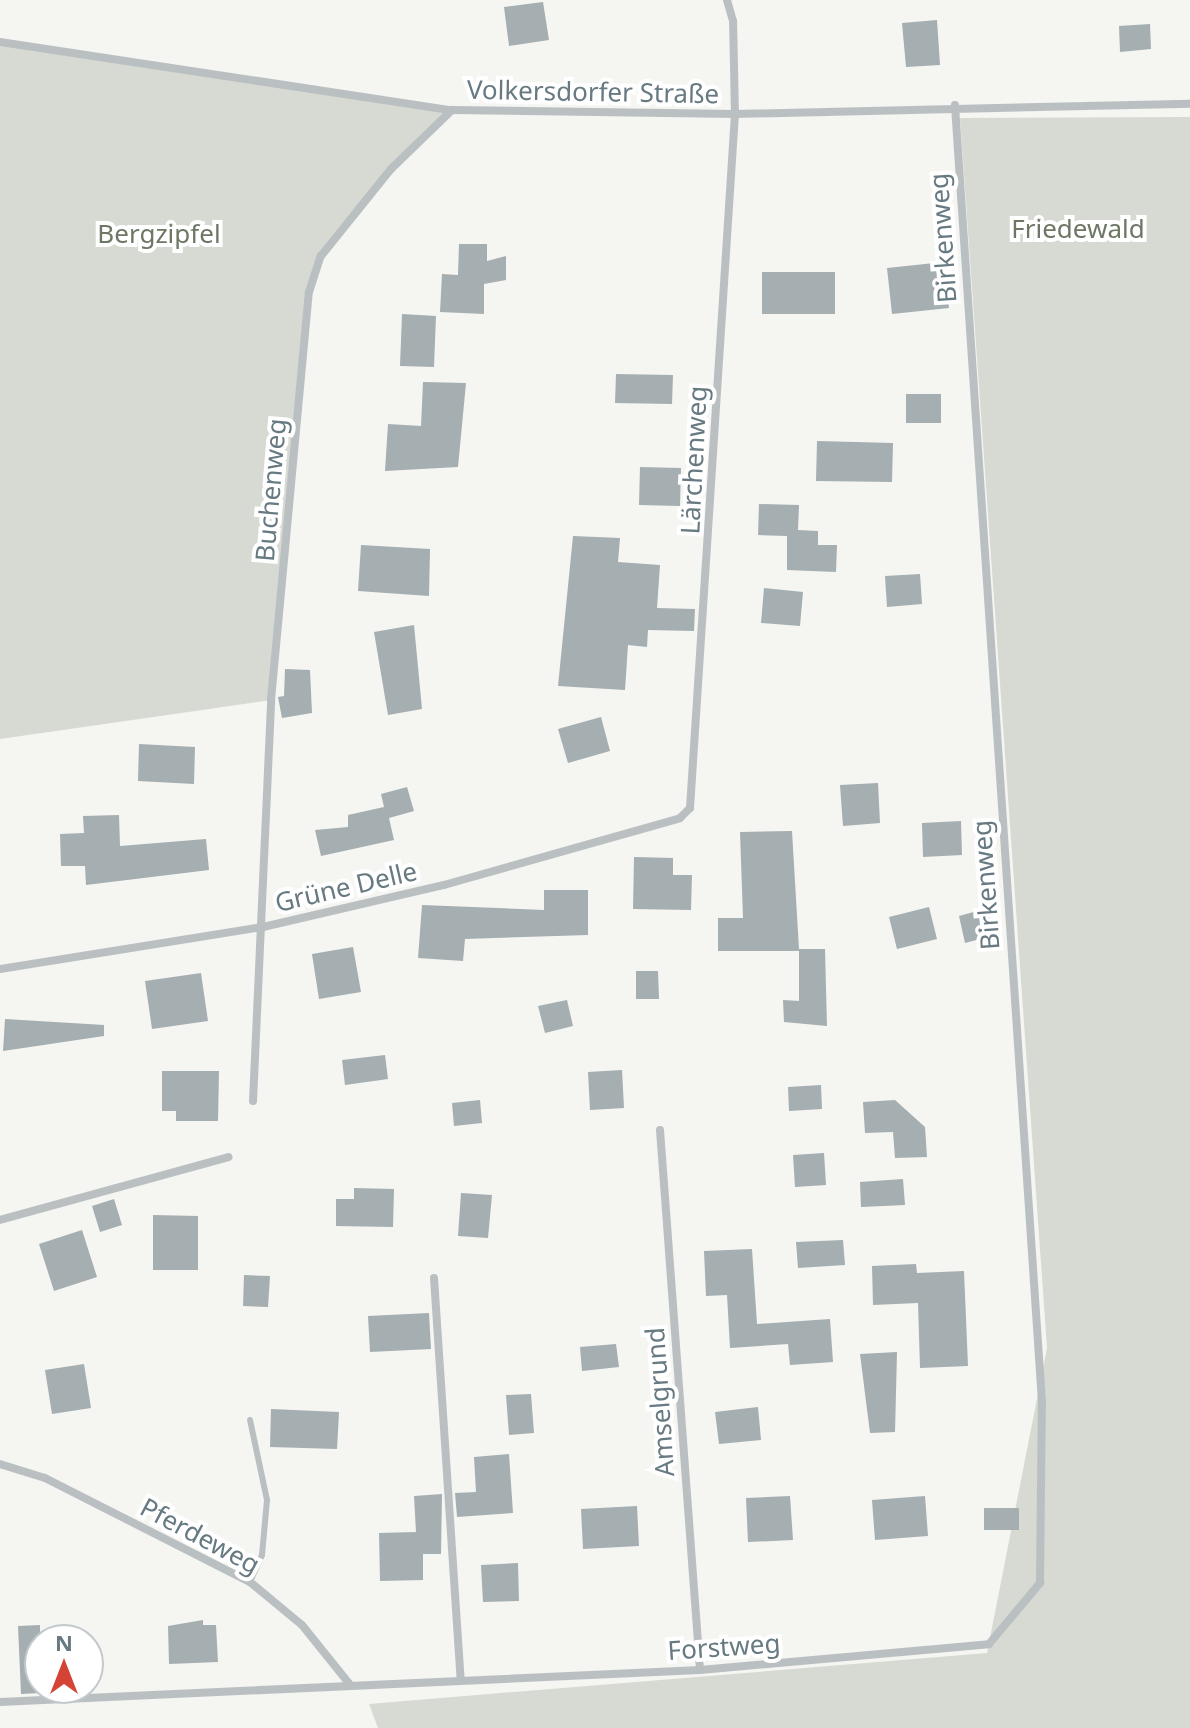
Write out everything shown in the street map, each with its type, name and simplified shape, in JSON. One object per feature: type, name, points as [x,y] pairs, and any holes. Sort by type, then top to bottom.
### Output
[{"type":"street","name":"Lärchenweg","points":[[690,808],[735,114],[733,21],[727,0]]},
{"type":"street","name":"Volkersdorfer Straße","points":[[0,42],[452,110],[735,114],[955,105],[1190,104]]},
{"type":"street","name":"Birkenweg","points":[[955,105],[1042,1402],[1040,1583],[989,1644]]},
{"type":"street","name":"Buchenweg","points":[[253,1101],[271,700],[309,292],[321,256],[391,169],[452,110]]},
{"type":"street","name":"Grüne Delle","points":[[0,969],[263,927],[444,885],[680,818],[690,808]]},
{"type":"street","name":"Amselgrund","points":[[660,1130],[700,1670]]},
{"type":"street","points":[[0,1220],[228,1157]]},
{"type":"street","points":[[434,1278],[461,1680]]},
{"type":"street","name":"Pferdeweg","points":[[0,1464],[45,1478],[250,1582],[302,1625],[351,1686]]},
{"type":"street","name":"Forstweg","points":[[0,1702],[700,1670],[989,1644]]},
{"type":"lane","points":[[250,1420],[267,1500],[262,1555],[250,1582]]},
{"type":"green space","name":"Bergzipfel","points":[[0,42],[452,110],[391,169],[321,256],[309,292],[271,700],[0,739]]},
{"type":"green space","name":"Friedewald","points":[[1190,117],[1190,1728],[378,1728],[369,1704],[987,1653],[1047,1348],[960,118]]},
{"type":"building","points":[[543,2],[549,40],[509,46],[504,7]]},
{"type":"building","points":[[937,20],[940,65],[906,67],[902,23]]},
{"type":"building","points":[[1150,24],[1151,49],[1120,52],[1119,26]]},
{"type":"building","points":[[459,244],[487,244],[487,261],[506,256],[506,280],[484,284],[484,314],[440,312],[442,274],[458,275]]},
{"type":"building","points":[[944,262],[949,308],[892,314],[887,268]]},
{"type":"building","points":[[762,272],[835,272],[835,314],[762,314]]},
{"type":"building","points":[[402,314],[436,316],[434,367],[400,366]]},
{"type":"building","points":[[616,374],[673,375],[672,404],[615,403]]},
{"type":"building","points":[[423,382],[466,383],[458,467],[385,471],[388,424],[421,426]]},
{"type":"building","points":[[906,394],[941,394],[941,423],[906,423]]},
{"type":"building","points":[[817,441],[893,443],[892,482],[816,481]]},
{"type":"building","points":[[640,467],[681,468],[680,506],[639,505]]},
{"type":"building","points":[[759,504],[799,505],[798,530],[818,531],[818,545],[837,545],[836,572],[787,570],[787,536],[758,535]]},
{"type":"building","points":[[573,536],[620,538],[618,562],[660,565],[657,608],[695,609],[694,631],[648,630],[647,647],[628,645],[625,690],[558,686]]},
{"type":"building","points":[[361,545],[430,549],[429,596],[358,591]]},
{"type":"building","points":[[920,574],[922,604],[887,607],[885,576]]},
{"type":"building","points":[[764,588],[803,592],[800,626],[761,623]]},
{"type":"building","points":[[414,625],[422,709],[388,715],[374,632]]},
{"type":"building","points":[[285,669],[310,670],[312,713],[282,718],[278,697],[284,696]]},
{"type":"building","points":[[601,717],[610,751],[568,763],[558,729]]},
{"type":"building","points":[[139,744],[195,747],[194,784],[138,781]]},
{"type":"building","points":[[878,783],[880,823],[843,826],[840,785]]},
{"type":"building","points":[[407,787],[414,811],[389,818],[394,840],[321,856],[315,830],[348,827],[348,815],[384,807],[381,794]]},
{"type":"building","points":[[119,815],[120,846],[206,839],[209,870],[86,885],[85,866],[61,866],[60,834],[84,833],[83,816]]},
{"type":"building","points":[[961,821],[962,855],[923,857],[922,823]]},
{"type":"building","points":[[792,831],[799,949],[825,949],[827,1026],[784,1022],[783,1000],[799,1001],[799,951],[718,951],[718,918],[743,918],[740,832]]},
{"type":"building","points":[[634,857],[673,858],[673,875],[692,875],[691,910],[633,909]]},
{"type":"building","points":[[544,890],[588,890],[588,935],[465,939],[463,961],[418,958],[422,905],[544,910]]},
{"type":"building","points":[[929,907],[937,939],[897,949],[889,917]]},
{"type":"building","points":[[988,908],[995,935],[965,943],[959,916]]},
{"type":"building","points":[[353,947],[361,992],[319,999],[312,954]]},
{"type":"building","points":[[636,971],[658,971],[659,999],[636,999]]},
{"type":"building","points":[[201,973],[208,1021],[152,1029],[145,981]]},
{"type":"building","points":[[567,1000],[573,1026],[545,1033],[538,1006]]},
{"type":"building","points":[[5,1019],[104,1025],[104,1036],[3,1051]]},
{"type":"building","points":[[385,1055],[388,1079],[345,1085],[342,1060]]},
{"type":"building","points":[[622,1070],[624,1108],[590,1110],[588,1072]]},
{"type":"building","points":[[162,1071],[219,1071],[218,1121],[176,1121],[176,1111],[162,1111]]},
{"type":"building","points":[[821,1085],[822,1109],[789,1111],[788,1087]]},
{"type":"building","points":[[480,1100],[482,1123],[454,1126],[452,1103]]},
{"type":"building","points":[[895,1100],[925,1127],[927,1157],[895,1158],[893,1132],[865,1133],[863,1102]]},
{"type":"building","points":[[824,1153],[826,1185],[795,1187],[793,1155]]},
{"type":"building","points":[[903,1179],[905,1205],[861,1207],[860,1182]]},
{"type":"building","points":[[354,1188],[394,1189],[393,1227],[336,1226],[336,1199],[354,1199]]},
{"type":"building","points":[[461,1193],[492,1195],[488,1238],[458,1236]]},
{"type":"building","points":[[114,1199],[122,1225],[100,1232],[92,1206]]},
{"type":"building","points":[[153,1215],[198,1216],[198,1270],[153,1270]]},
{"type":"building","points":[[82,1230],[97,1277],[54,1291],[39,1244]]},
{"type":"building","points":[[843,1240],[845,1265],[798,1268],[796,1242]]},
{"type":"building","points":[[752,1249],[757,1324],[830,1319],[833,1362],[790,1365],[788,1344],[730,1348],[727,1295],[706,1296],[704,1251]]},
{"type":"building","points":[[916,1264],[917,1273],[964,1271],[968,1366],[920,1368],[918,1303],[873,1305],[872,1266]]},
{"type":"building","points":[[244,1275],[270,1276],[268,1307],[243,1306]]},
{"type":"building","points":[[429,1313],[431,1349],[370,1352],[368,1316]]},
{"type":"building","points":[[616,1344],[619,1367],[582,1371],[580,1347]]},
{"type":"building","points":[[897,1352],[895,1432],[870,1433],[860,1354]]},
{"type":"building","points":[[84,1364],[91,1408],[52,1414],[45,1370]]},
{"type":"building","points":[[531,1394],[534,1433],[509,1435],[506,1395]]},
{"type":"building","points":[[758,1407],[761,1440],[719,1444],[715,1412]]},
{"type":"building","points":[[271,1409],[339,1412],[337,1449],[270,1447]]},
{"type":"building","points":[[509,1454],[513,1513],[457,1517],[455,1493],[476,1492],[474,1457]]},
{"type":"building","points":[[442,1494],[441,1554],[423,1554],[423,1580],[380,1581],[379,1533],[416,1532],[414,1496]]},
{"type":"building","points":[[790,1496],[793,1540],[748,1542],[746,1498]]},
{"type":"building","points":[[925,1496],[928,1536],[875,1540],[872,1500]]},
{"type":"building","points":[[637,1506],[639,1546],[583,1549],[581,1509]]},
{"type":"building","points":[[984,1508],[1019,1508],[1019,1530],[984,1530]]},
{"type":"building","points":[[518,1563],[519,1601],[483,1602],[481,1565]]},
{"type":"building","points":[[203,1620],[203,1625],[216,1625],[218,1662],[169,1664],[168,1626]]},
{"type":"building","points":[[18,1626],[24,1626],[24,1694],[21,1694]]}]
